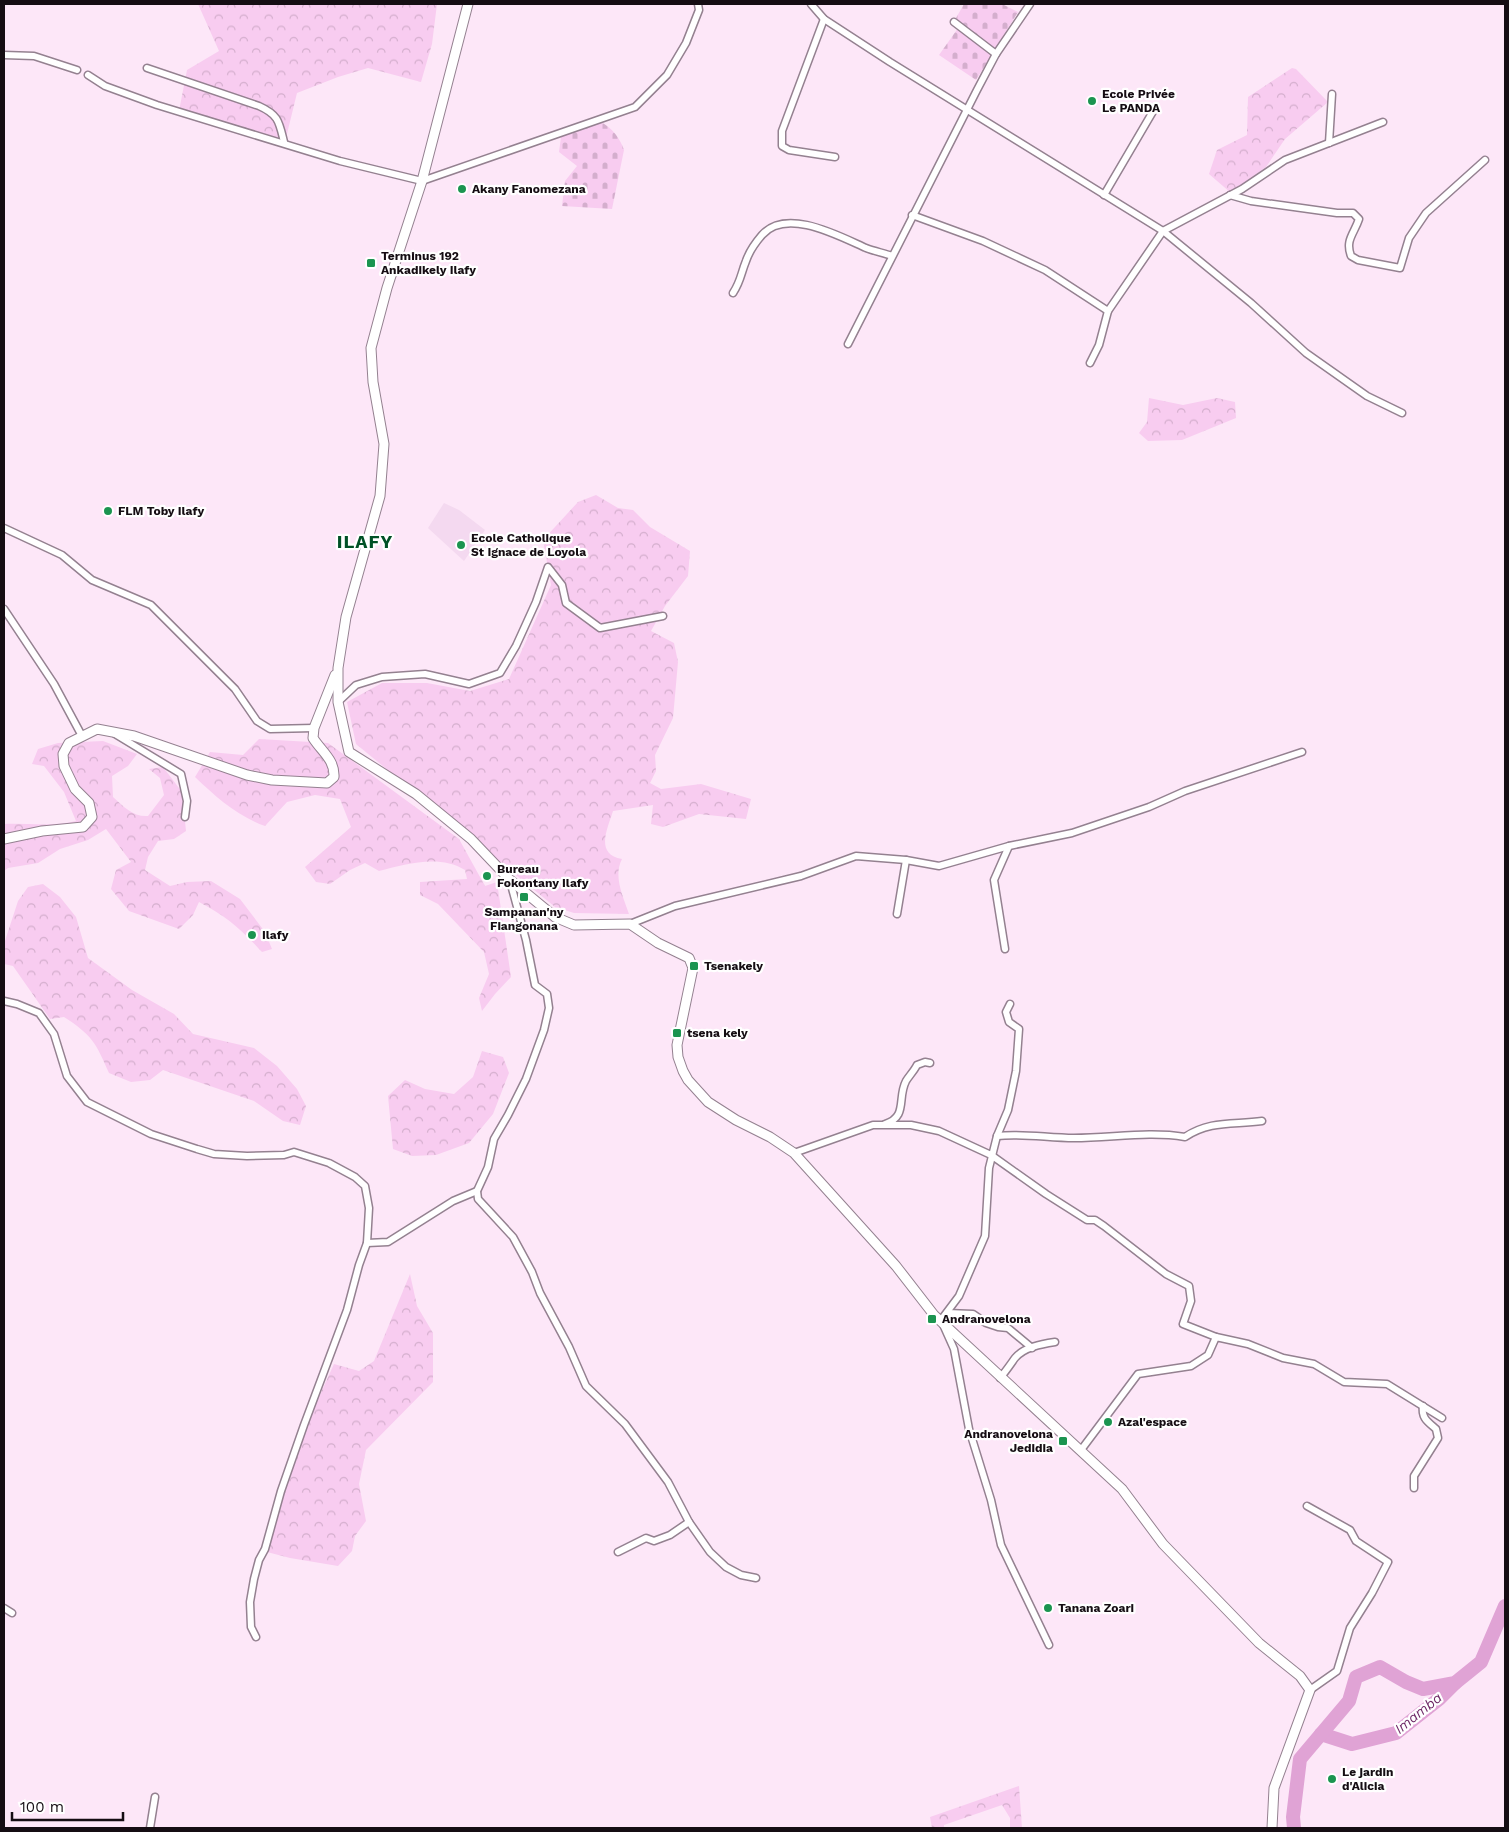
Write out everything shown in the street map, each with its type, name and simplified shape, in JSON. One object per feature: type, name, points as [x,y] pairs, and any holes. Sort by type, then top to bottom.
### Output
[{"type":"street","points":[[468,4],[422,181],[387,288],[371,348],[373,382],[384,444],[380,496],[346,616],[338,668],[338,702],[349,752],[416,794],[471,839],[509,879],[555,917],[574,925],[630,924],[675,906],[800,876],[856,856],[906,860],[938,866],[1009,846],[1076,832],[1149,807],[1185,791],[1302,752]]},
{"type":"street","points":[[88,75],[105,86],[157,106],[340,160],[422,181],[635,107],[666,75],[686,43],[699,10],[698,4]]},
{"type":"street","points":[[812,4],[824,19],[1163,231],[1251,303],[1306,353],[1367,396],[1402,413]]},
{"type":"street","points":[[848,344],[996,54],[1030,4]]},
{"type":"street","points":[[824,19],[782,130],[781,139],[782,146],[789,150],[835,157]]},
{"type":"street","points":[[954,22],[996,54]]},
{"type":"street","points":[[4,55],[34,56],[77,70]]},
{"type":"street","points":[[147,68],[272,112],[278,120],[284,142]]},
{"type":"street","points":[[1330,143],[1332,94]]},
{"type":"street","points":[[1104,194],[1155,108]]},
{"type":"street","points":[[1090,363],[1099,345],[1108,311],[1163,231],[1230,195],[1285,160],[1383,122]]},
{"type":"street","points":[[1230,195],[1251,201],[1337,213],[1353,213],[1359,220],[1355,231],[1349,238],[1348,250],[1351,256],[1358,260],[1400,268],[1409,238],[1426,213],[1485,160]]},
{"type":"street","points":[[912,216],[984,241],[1045,270],[1108,311]]},
{"type":"street","points":[[733,293],[740,282],[746,260],[762,236],[771,226],[778,224],[785,223],[822,229],[868,249],[892,256]]},
{"type":"street","points":[[4,528],[62,555],[92,580],[151,604],[235,689],[257,721],[270,729],[314,728]]},
{"type":"street","points":[[338,702],[356,685],[382,676],[425,674],[469,684],[500,673],[516,646],[536,602],[548,567],[562,585],[566,603],[600,628],[663,616]]},
{"type":"street","points":[[4,609],[54,684],[82,736]]},
{"type":"street","points":[[4,838],[42,831],[83,827],[92,817],[89,803],[75,789],[64,766],[63,754],[68,743],[97,729],[134,736],[218,767],[247,775],[272,780],[327,783],[334,777],[334,769],[328,757],[313,738],[314,728],[338,668]]},
{"type":"street","points":[[109,731],[181,774],[187,801],[185,817]]},
{"type":"street","points":[[1005,949],[994,880],[1009,846]]},
{"type":"street","points":[[897,914],[906,860]]},
{"type":"street","points":[[509,879],[526,940],[534,985],[547,994],[549,1008],[544,1030],[526,1079],[494,1139],[488,1168],[477,1191],[478,1199],[513,1237],[569,1347],[586,1386],[625,1424],[668,1482],[688,1522],[710,1552],[726,1566],[741,1575],[756,1578]]},
{"type":"street","points":[[630,924],[658,943],[689,958],[693,968],[678,1045],[678,1057],[688,1080],[708,1102],[736,1120],[770,1137],[794,1153],[896,1266],[934,1315],[973,1314],[986,1323],[1008,1328],[1032,1348]]},
{"type":"street","points":[[4,1001],[39,1013],[54,1034],[67,1076],[87,1102],[151,1134],[214,1154],[247,1156],[284,1155],[294,1152],[329,1163],[355,1177],[365,1186],[369,1208],[367,1243],[347,1310],[304,1425],[281,1491],[264,1550],[259,1560],[250,1602],[251,1627],[256,1637]]},
{"type":"street","points":[[944,1316],[959,1296],[986,1236],[988,1168],[997,1136],[1008,1110],[1016,1071],[1019,1029],[1009,1022],[1006,1012],[1010,1004]]},
{"type":"street","points":[[882,1126],[892,1122],[900,1114],[906,1081],[913,1074],[917,1065],[925,1062],[930,1063]]},
{"type":"street","points":[[997,1136],[1014,1134],[1073,1138],[1163,1134],[1185,1137],[1194,1131],[1211,1125],[1262,1121]]},
{"type":"street","points":[[794,1153],[873,1125],[911,1125],[939,1131],[992,1155],[1046,1194],[1087,1220],[1094,1220],[1099,1223],[1166,1274],[1189,1286],[1192,1301],[1183,1324],[1216,1336],[1248,1344],[1282,1358],[1314,1364],[1344,1382],[1387,1384],[1442,1418]]},
{"type":"street","points":[[367,1243],[388,1242],[453,1201],[477,1191]]},
{"type":"street","points":[[944,1316],[1000,1378],[1122,1489],[1163,1544],[1259,1643],[1300,1676],[1310,1690]]},
{"type":"street","points":[[944,1316],[954,1349],[968,1429],[992,1500],[1001,1545],[1049,1645]]},
{"type":"street","points":[[1081,1450],[1138,1374],[1190,1366],[1208,1355],[1216,1336]]},
{"type":"street","points":[[1000,1378],[1010,1368],[1015,1358],[1024,1350],[1055,1342]]},
{"type":"street","points":[[1414,1488],[1414,1476],[1438,1438],[1436,1429],[1425,1419],[1422,1413],[1423,1406]]},
{"type":"street","points":[[1272,1828],[1274,1788],[1310,1690],[1337,1671],[1350,1628],[1388,1562],[1356,1541],[1350,1530],[1307,1506]]},
{"type":"street","points":[[618,1552],[646,1538],[654,1541],[670,1535],[688,1522]]},
{"type":"street","points":[[4,1608],[12,1613]]},
{"type":"street","points":[[150,1828],[155,1796]]},
{"type":"shaded area","name":"Ecole Catholique St Ignace de Loyola","points":[[444,503],[459,510],[485,530],[464,561],[428,528]]},
{"type":"green space","points":[[198,4],[437,4],[432,44],[421,82],[368,68],[297,93],[285,142],[179,111],[187,70],[219,51]]},
{"type":"green space","points":[[964,4],[1002,4],[1018,12],[976,80],[939,55],[961,24],[956,18]]},
{"type":"green space","points":[[1292,68],[1296,69],[1328,102],[1285,139],[1266,167],[1231,193],[1209,174],[1217,150],[1247,135],[1248,97]]},
{"type":"green space","points":[[601,122],[615,134],[624,150],[612,209],[562,206],[565,181],[577,166],[559,152],[561,137]]},
{"type":"green space","points":[[1149,398],[1183,405],[1217,398],[1235,402],[1236,418],[1182,440],[1148,441],[1139,433],[1147,422]]},
{"type":"green space","points":[[596,495],[618,508],[633,510],[650,527],[690,551],[688,576],[665,606],[651,631],[674,643],[678,662],[673,718],[655,755],[656,771],[650,783],[661,789],[701,784],[751,799],[746,819],[699,814],[663,827],[651,824],[653,805],[613,811],[605,840],[608,852],[622,859],[618,872],[629,914],[574,913],[555,907],[356,744],[347,702],[382,683],[427,683],[470,691],[509,679],[551,585],[543,540],[578,502]]},
{"type":"green space","points":[[259,739],[328,743],[459,839],[485,886],[497,882],[511,977],[482,1011],[479,998],[489,974],[484,952],[438,904],[420,895],[420,882],[467,879],[465,870],[445,862],[434,861],[411,863],[379,871],[365,863],[350,870],[330,884],[316,882],[305,867],[351,827],[340,799],[315,795],[287,802],[265,826],[236,811],[219,799],[195,777],[210,752],[243,755]]},
{"type":"green space","points":[[103,741],[137,754],[128,766],[112,776],[113,797],[129,811],[138,815],[148,816],[164,795],[160,778],[149,769],[163,767],[182,792],[186,831],[174,839],[158,841],[148,857],[145,870],[170,886],[187,882],[211,881],[240,899],[265,932],[272,949],[262,952],[233,924],[199,902],[193,915],[179,929],[129,911],[111,889],[116,870],[131,862],[106,829],[88,840],[60,849],[38,863],[8,868],[4,871],[4,824],[49,824],[76,821],[64,792],[44,766],[32,764],[38,749],[58,743]]},
{"type":"green space","points":[[43,884],[60,897],[76,917],[88,958],[132,990],[174,1014],[193,1034],[254,1048],[277,1066],[297,1089],[306,1106],[300,1125],[283,1121],[254,1101],[163,1070],[150,1080],[131,1082],[109,1073],[92,1040],[81,1029],[64,1017],[50,1019],[13,966],[4,964],[4,944],[18,901],[28,887]]},
{"type":"green space","points":[[482,1051],[503,1057],[509,1073],[493,1114],[469,1143],[436,1155],[412,1156],[393,1149],[388,1096],[405,1080],[425,1089],[454,1094],[473,1077]]},
{"type":"green space","points":[[410,1274],[417,1306],[433,1333],[433,1382],[366,1450],[359,1484],[366,1521],[355,1536],[352,1551],[338,1566],[267,1552],[269,1535],[308,1421],[334,1364],[359,1371],[374,1361]]},
{"type":"green space","points":[[1019,1786],[1022,1828],[1010,1828],[1010,1818],[1002,1805],[944,1825],[944,1828],[932,1828],[930,1817]]},
{"type":"waterway","name":"Imamba","points":[[1294,1828],[1293,1817],[1300,1759],[1349,1701],[1356,1677],[1380,1667],[1406,1682],[1423,1689],[1455,1683],[1481,1662],[1505,1606]]},
{"type":"waterway","name":"Imamba","points":[[1321,1734],[1352,1744],[1396,1733],[1439,1699],[1455,1683]]},
{"type":"place","name":"Ecole Privée Le PANDA","points":[[1092,101]]},
{"type":"place","name":"Akany Fanomezana","points":[[462,189]]},
{"type":"place","name":"Terminus 192 Ankadikely Ilafy","points":[[371,263]]},
{"type":"place","name":"FLM Toby Ilafy","points":[[108,511]]},
{"type":"place","name":"Ecole Catholique St Ignace de Loyola","points":[[461,545]]},
{"type":"place","name":"Bureau Fokontany Ilafy","points":[[487,876]]},
{"type":"place","name":"Sampanan'ny Fiangonana","points":[[524,897]]},
{"type":"place","name":"Ilafy","points":[[252,935]]},
{"type":"place","name":"Tsenakely","points":[[694,966]]},
{"type":"place","name":"tsena kely","points":[[677,1033]]},
{"type":"place","name":"Andranovelona","points":[[932,1319]]},
{"type":"place","name":"Azal'espace","points":[[1108,1422]]},
{"type":"place","name":"Andranovelona Jedidia","points":[[1063,1441]]},
{"type":"place","name":"Tanana Zoari","points":[[1048,1608]]},
{"type":"place","name":"Le jardin d'Alicia","points":[[1332,1779]]},
{"type":"district","name":"ILAFY","points":[[365,542]]}]
